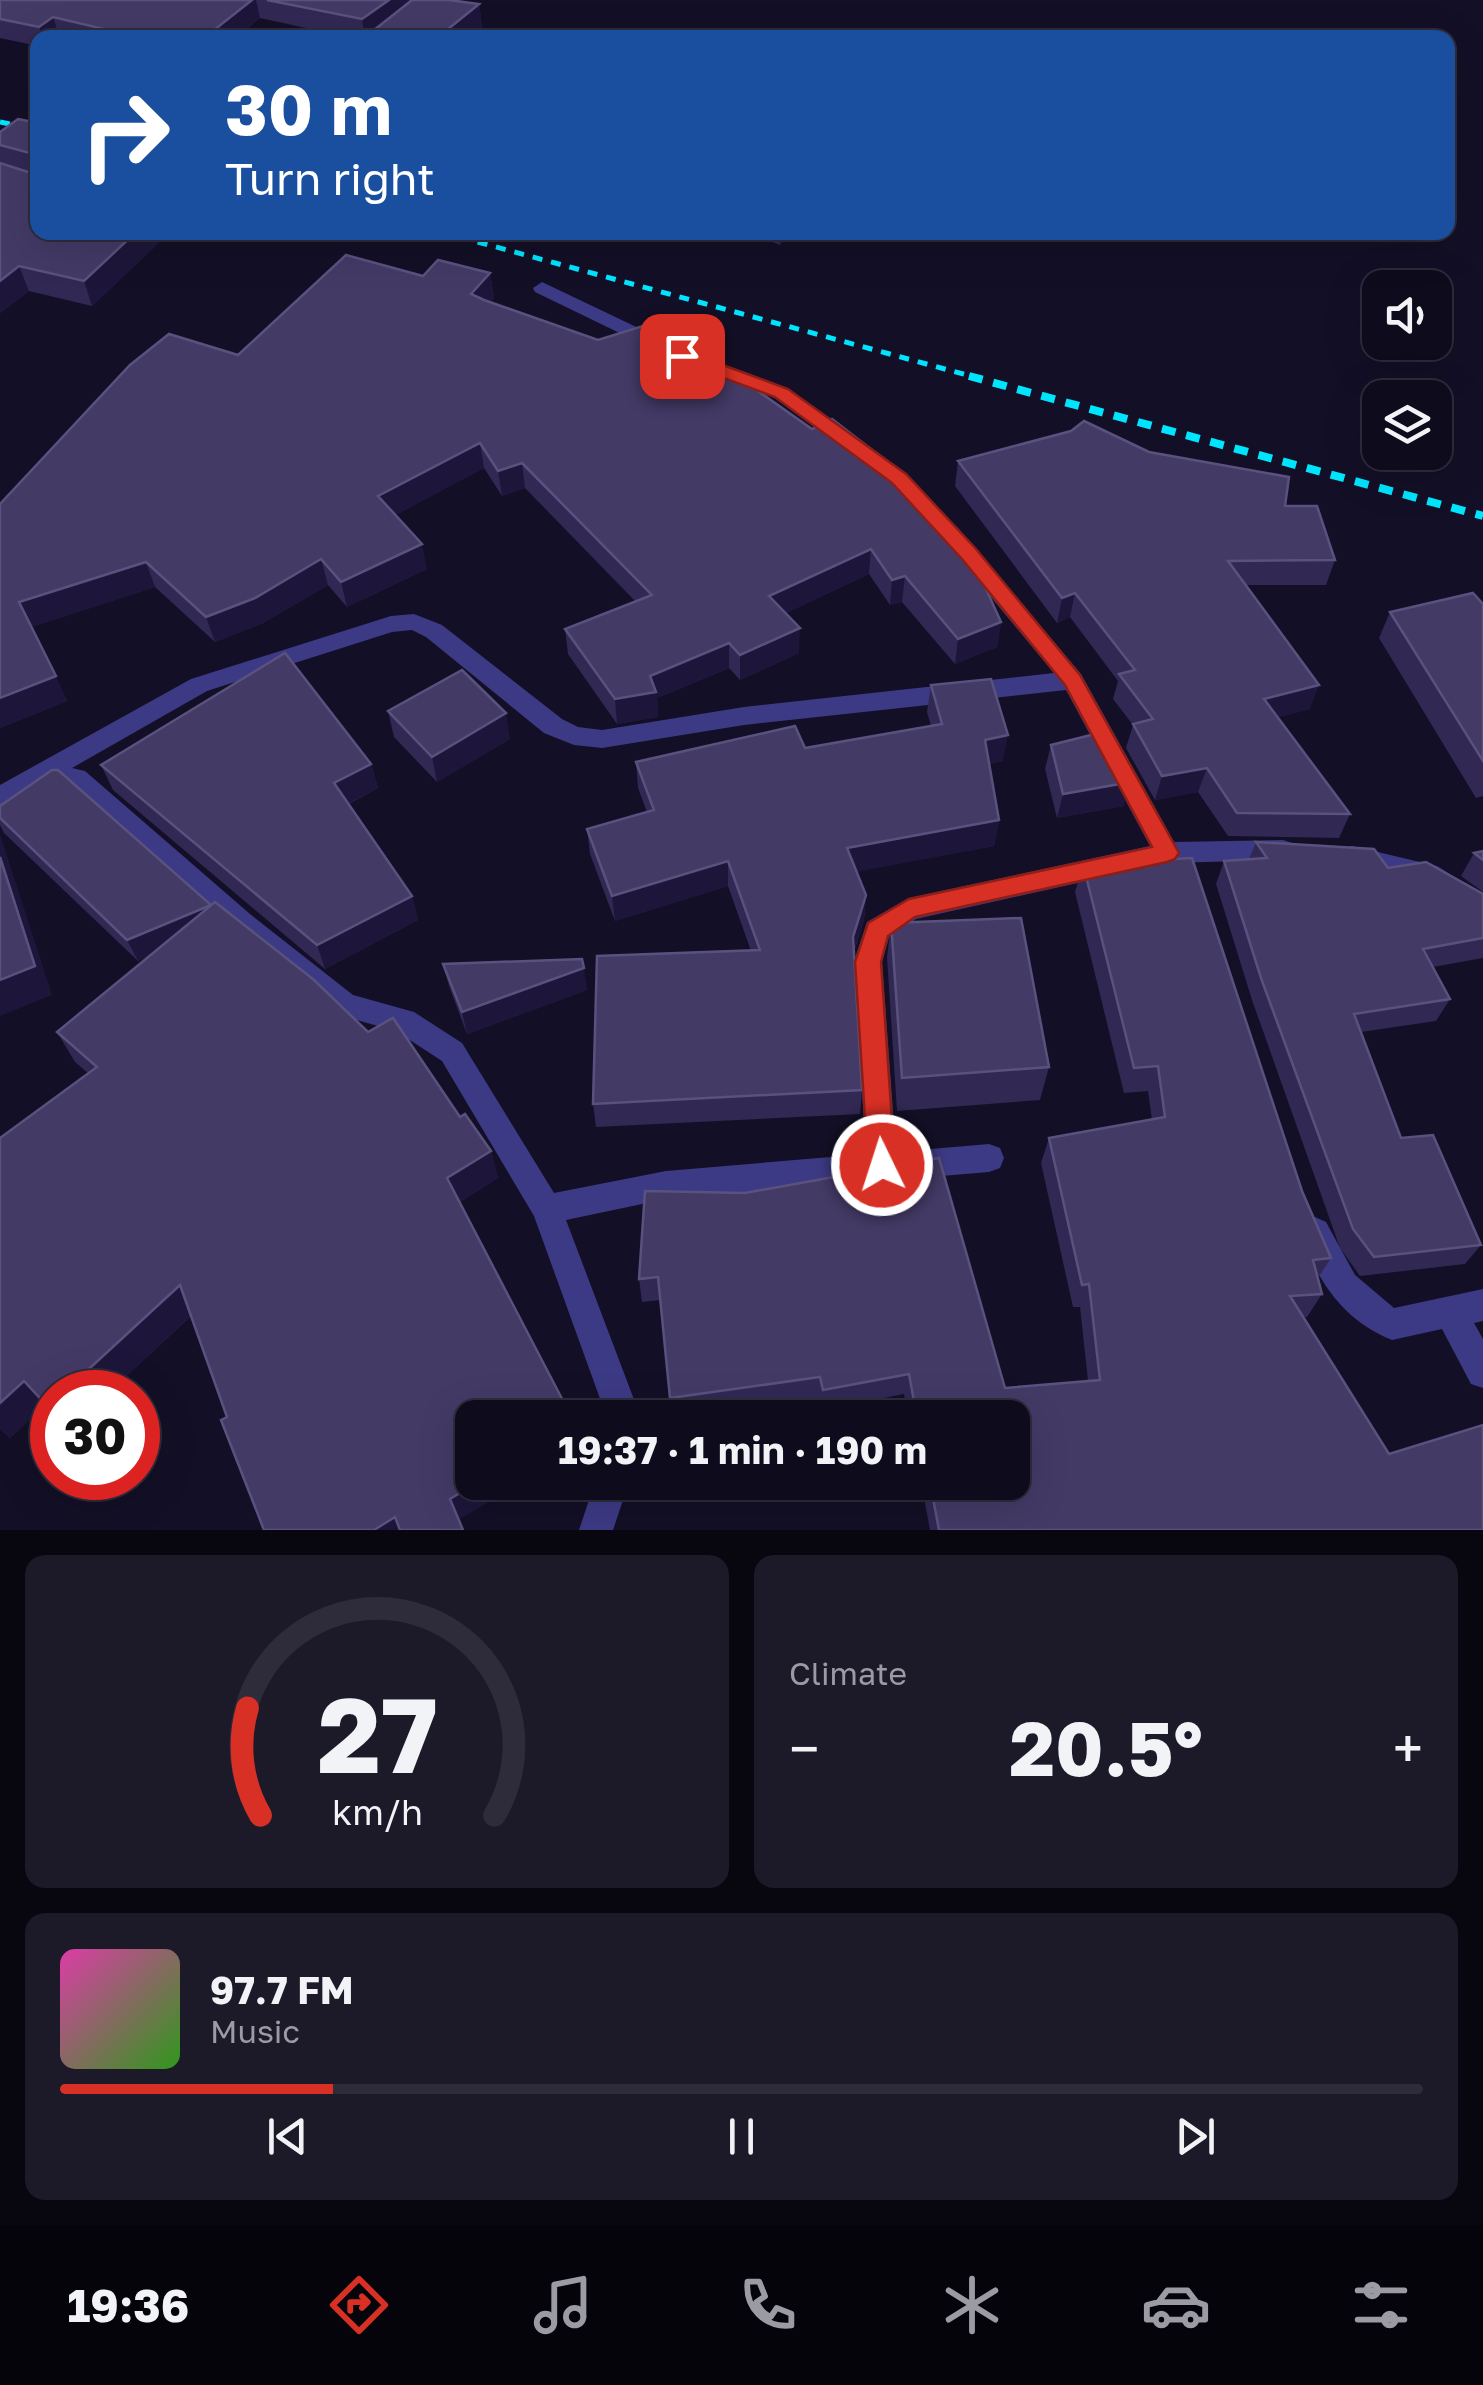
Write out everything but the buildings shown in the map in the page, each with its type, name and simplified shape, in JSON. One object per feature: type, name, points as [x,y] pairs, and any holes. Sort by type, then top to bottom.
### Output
[{"type":"street","points":[[542,288],[707,368],[781,393],[874,460]]},
{"type":"street","points":[[934,516],[1073,680],[1200,889]]},
{"type":"street","points":[[0,796],[36,780],[199,685],[402,623],[414,622],[434,631],[553,726],[574,736],[602,739],[744,716],[1073,680]]},
{"type":"street","points":[[36,780],[76,778],[240,922],[345,1005],[404,1021],[452,1052],[548,1209],[617,1400]]},
{"type":"street","points":[[882,1165],[868,962],[877,930],[909,909],[1178,852],[1323,853],[1372,859],[1428,874],[1468,895],[1483,908]]},
{"type":"street","points":[[548,1209],[666,1185],[989,1158]]},
{"type":"street","points":[[1304,1203],[1324,1258],[1358,1306],[1392,1324],[1467,1309],[1483,1372]]},
{"type":"street","points":[[596,1530],[606,1500]]},
{"type":"railway","points":[[0,122],[30,128]]},
{"type":"railway","points":[[470,240],[978,378]]},
{"type":"railway","points":[[969,376],[1483,516]]},
{"type":"route","points":[[682,356],[781,393],[899,479],[969,554],[1073,680],[1167,853],[909,909],[877,930],[868,962],[882,1165]]}]
